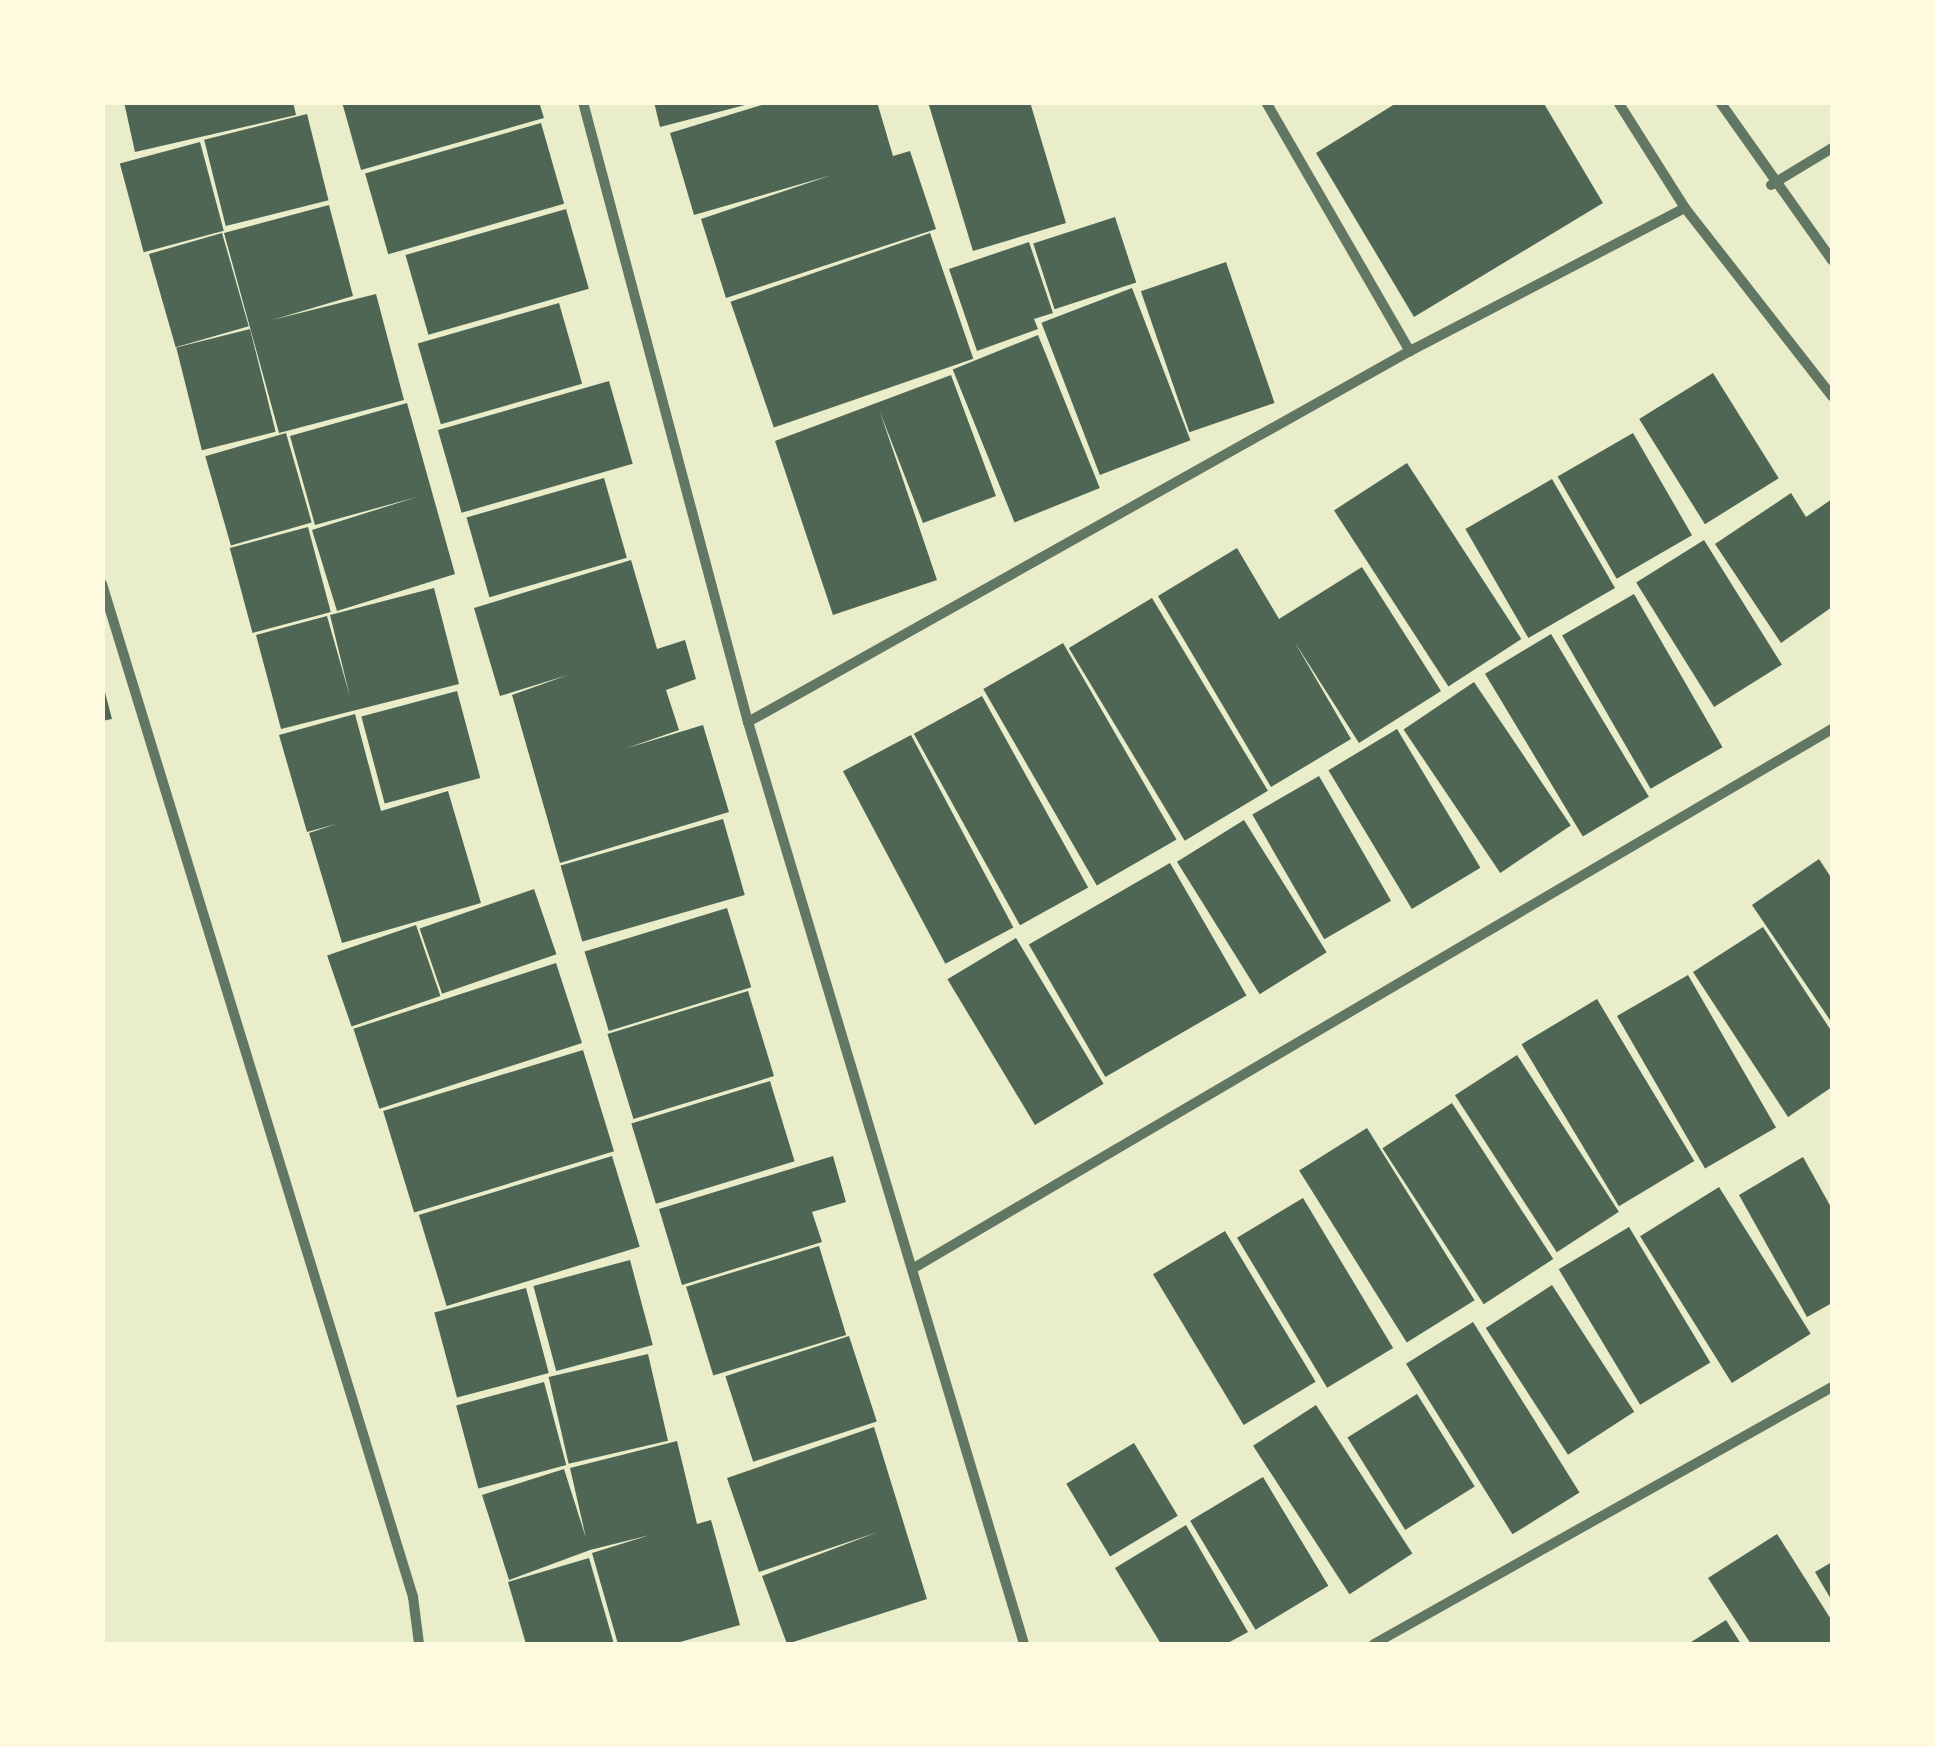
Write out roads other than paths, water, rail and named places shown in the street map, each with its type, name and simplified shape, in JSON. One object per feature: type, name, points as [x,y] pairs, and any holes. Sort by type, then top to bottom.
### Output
[{"type":"street","points":[[583,102],[748,722],[1024,1644]]},
{"type":"street","points":[[1266,102],[1410,351]]},
{"type":"street","points":[[1618,102],[1685,208],[1832,396]]},
{"type":"street","points":[[1720,102],[1772,185],[1832,260]]},
{"type":"street","points":[[1772,185],[1832,148]]},
{"type":"street","points":[[748,722],[1410,351],[1685,208]]},
{"type":"street","points":[[102,584],[414,1597],[419,1644]]},
{"type":"street","points":[[912,1269],[1832,728]]},
{"type":"street","points":[[1374,1644],[1832,1387]]}]
